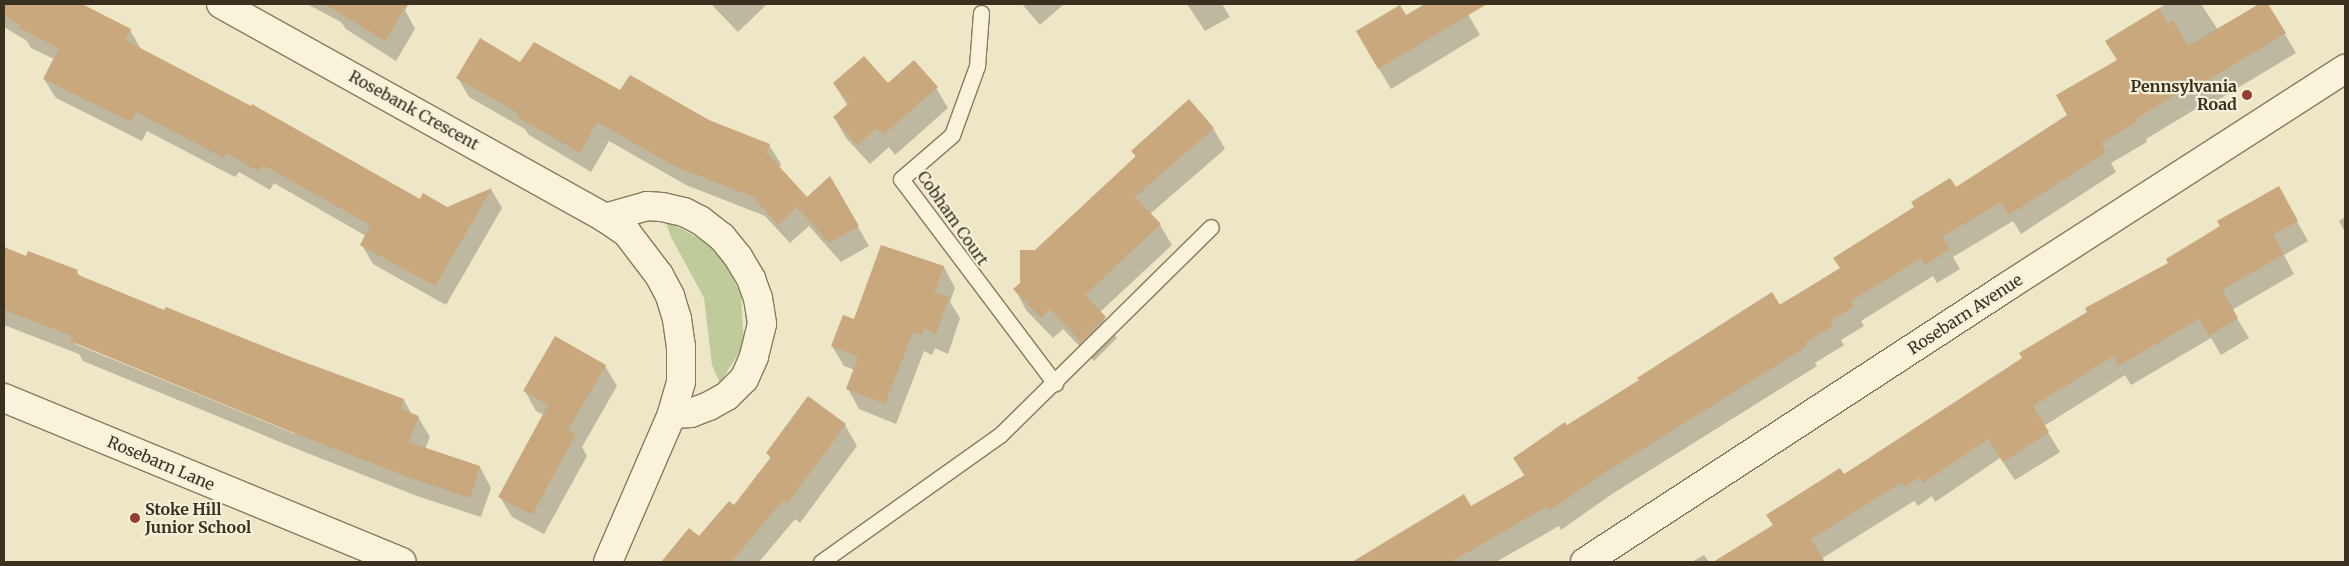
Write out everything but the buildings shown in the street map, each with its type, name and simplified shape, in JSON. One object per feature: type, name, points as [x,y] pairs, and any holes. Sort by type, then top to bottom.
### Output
[{"type":"street","name":"Rosebank Crescent","points":[[222,4],[605,218],[627,233],[659,274],[670,296],[681,346],[681,382],[672,414],[608,562]]},
{"type":"street","name":"Rosebarn Avenue","points":[[1586,562],[2008,286],[2345,69]]},
{"type":"street","points":[[605,218],[647,206],[684,212],[700,220],[722,237],[738,257],[751,279],[758,298],[762,324],[754,357],[744,379],[726,396],[709,406],[691,413],[672,414]]},
{"type":"street","name":"Rosebarn Lane","points":[[4,398],[402,562]]},
{"type":"lane","name":"Cobham Court","points":[[980,13],[977,66],[952,134],[901,178],[1055,383]]},
{"type":"lane","points":[[820,562],[1000,435],[1055,383],[1210,228]]},
{"type":"green space","points":[[665,220],[707,243],[722,257],[741,295],[744,345],[720,383],[712,365],[704,298],[671,237]]},
{"type":"place","name":"Pennsylvania Road","points":[[2247,95]]},
{"type":"place","name":"Stoke Hill Junior School","points":[[135,518]]}]
